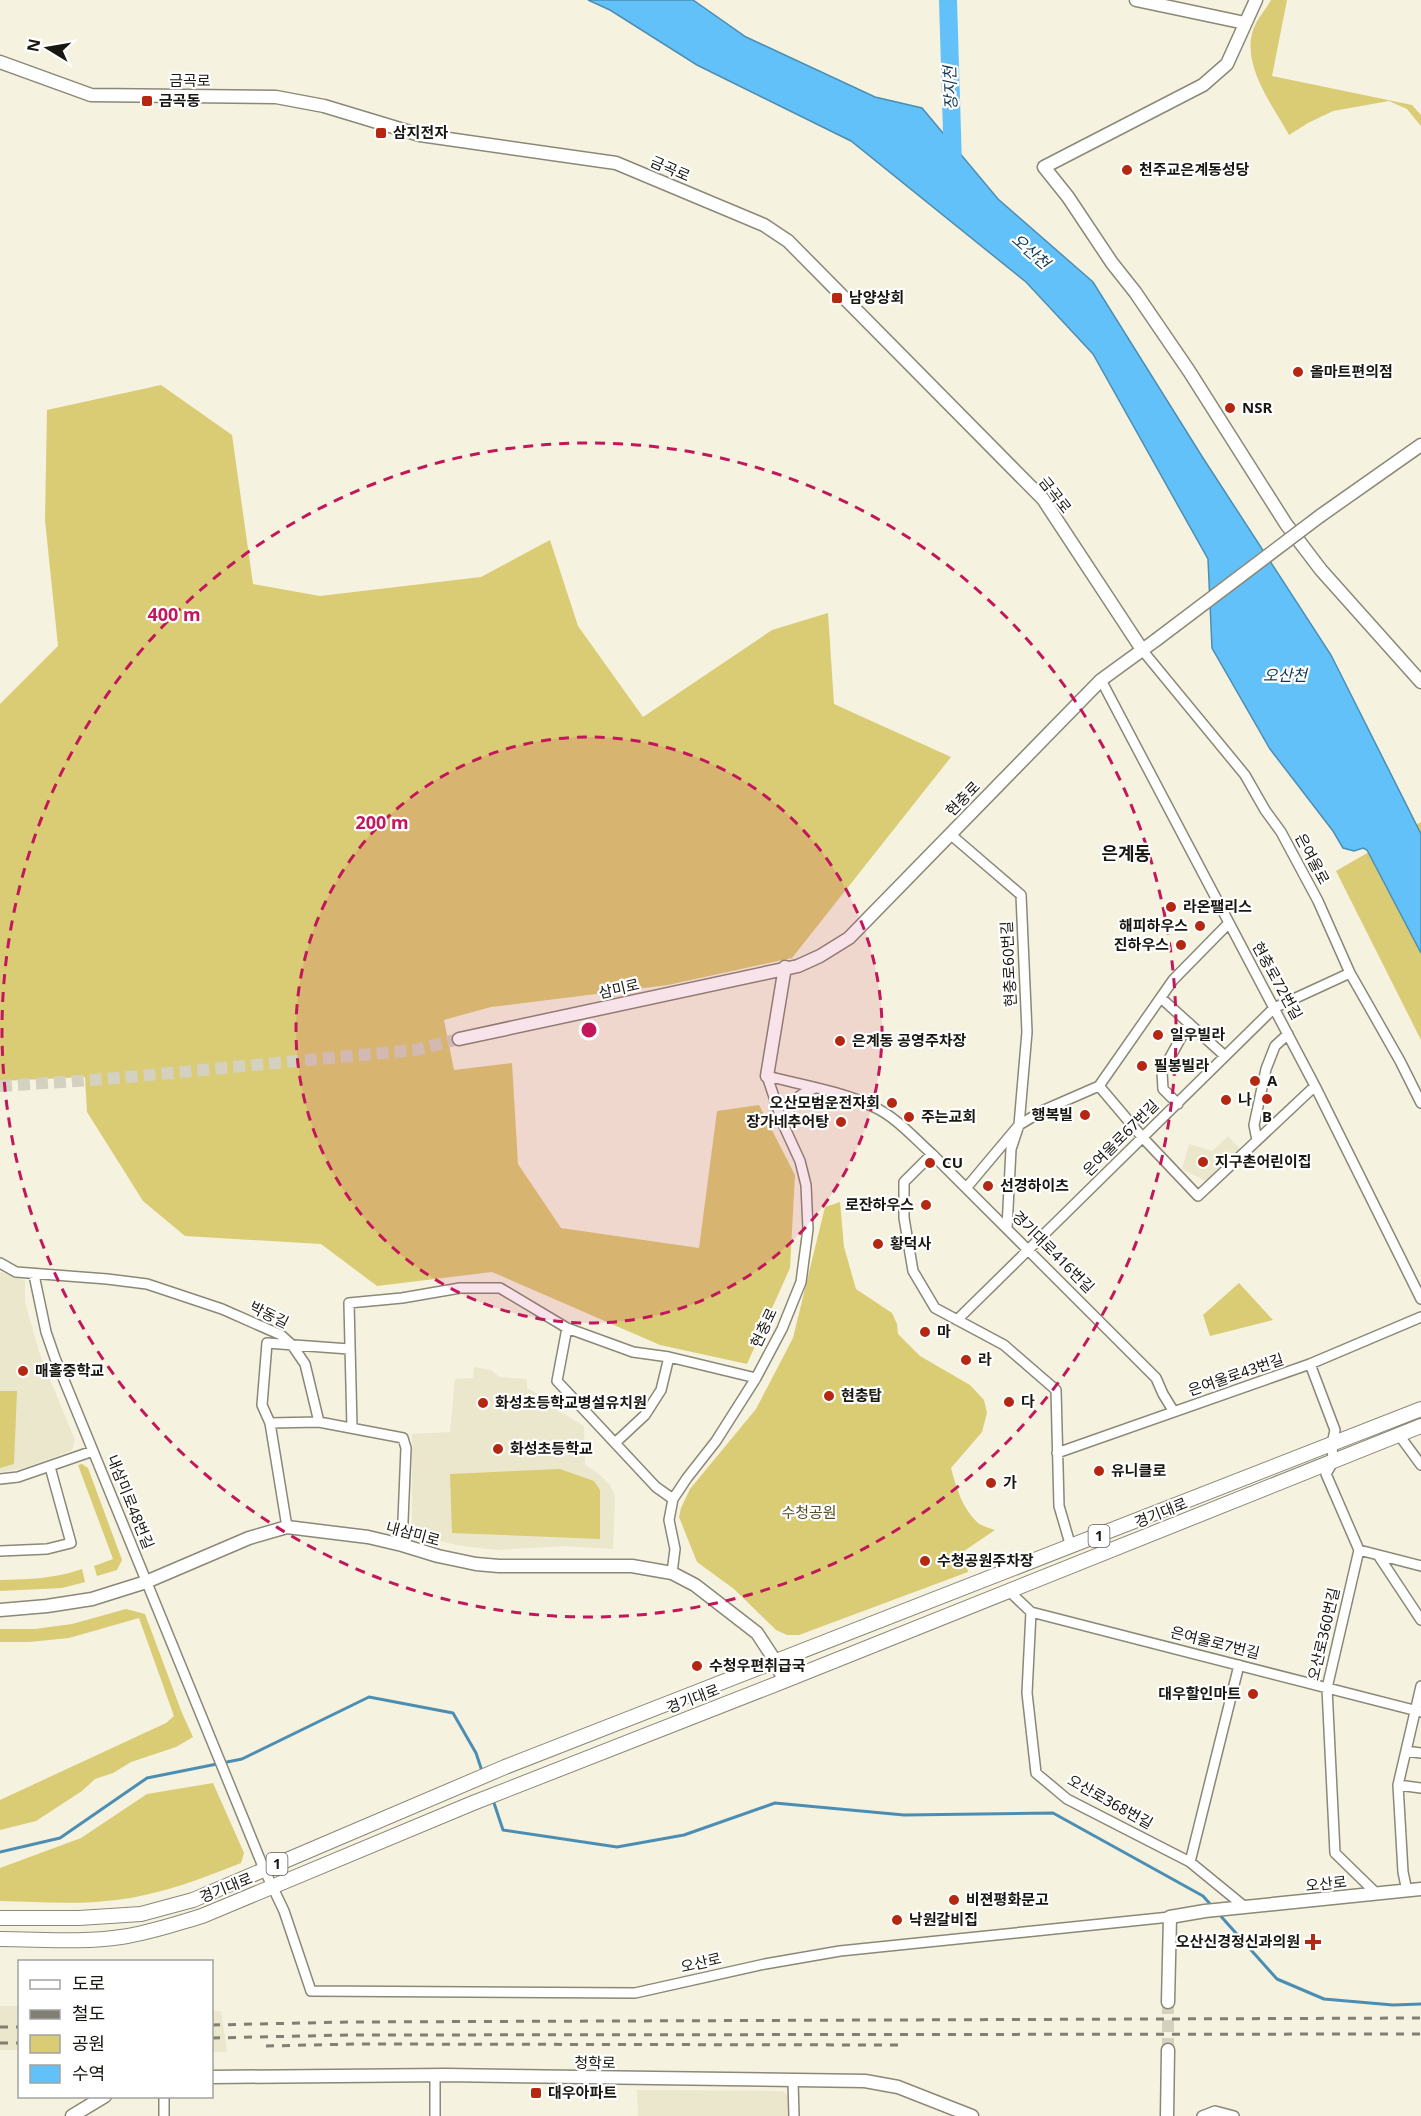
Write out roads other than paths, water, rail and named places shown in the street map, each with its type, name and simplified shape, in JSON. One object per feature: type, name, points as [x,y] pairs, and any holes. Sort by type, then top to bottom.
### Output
[{"type":"main road","name":"경기대로","points":[[0,1918],[79,1918],[141,1914],[193,1900],[505,1767],[1421,1410]]},
{"type":"main road","name":"경기대로","points":[[0,1939],[68,1940],[120,1937],[159,1929],[202,1916],[472,1803],[784,1681],[1421,1426]]},
{"type":"street","points":[[1136,0],[1245,23]]},
{"type":"street","points":[[1256,0],[1227,64],[1203,85],[1044,167],[1068,198],[1112,264],[1135,292],[1286,524],[1321,570],[1421,682]]},
{"type":"street","name":"금곡로","points":[[0,62],[90,95],[276,97],[324,106],[420,135],[616,163],[764,225],[788,241],[1043,499],[1143,651]]},
{"type":"street","name":"현충로","points":[[785,967],[798,966],[820,956],[849,938],[1101,681],[1320,516],[1421,445]]},
{"type":"street","name":"은여울로","points":[[1143,651],[1245,775],[1281,832],[1313,891],[1350,974],[1400,1061],[1421,1103]]},
{"type":"street","name":"현충로72번길","points":[[1101,681],[1315,1086],[1421,1299]]},
{"type":"street","name":"현충로60번길","points":[[950,834],[1021,895],[1027,1032],[1019,1125],[1011,1149],[1007,1228]]},
{"type":"street","points":[[967,1187],[1019,1125],[1044,1110],[1099,1086],[1173,980],[1228,924]]},
{"type":"street","points":[[767,1076],[785,967]]},
{"type":"street","name":"삼미로","points":[[459,1040],[785,967]]},
{"type":"street","name":"은여울로67번길","points":[[957,1320],[1274,1008],[1350,974]]},
{"type":"street","points":[[1161,998],[1226,1056]]},
{"type":"street","name":"은여울로67번길","points":[[1178,1104],[1163,1089],[1162,1072],[1189,1023]]},
{"type":"street","points":[[1257,1140],[1254,1125],[1266,1069],[1275,1046],[1288,1034]]},
{"type":"street","name":"현충로","points":[[672,1573],[675,1549],[669,1520],[673,1499],[716,1440],[756,1378],[782,1329],[801,1282],[808,1229],[806,1185],[800,1161],[783,1124],[767,1076]]},
{"type":"street","name":"경기대로416번길","points":[[767,1076],[846,1096],[876,1107],[900,1125],[967,1187],[1156,1378],[1162,1394],[1174,1412]]},
{"type":"street","points":[[1099,1086],[1143,1138],[1198,1196],[1315,1086]]},
{"type":"street","points":[[783,1124],[800,1094],[815,1088]]},
{"type":"street","points":[[932,1154],[904,1182],[904,1218],[913,1271],[935,1308],[1004,1346],[1056,1390],[1059,1506],[1071,1547]]},
{"type":"street","name":"박동길","points":[[0,1263],[16,1272],[34,1275],[107,1279],[156,1287],[222,1309],[280,1335],[292,1345],[305,1364],[319,1422]]},
{"type":"street","name":"내삼미로48번길","points":[[34,1275],[46,1332],[272,1887]]},
{"type":"street","points":[[352,1428],[348,1303],[402,1298],[460,1288],[500,1288],[567,1328],[633,1352],[756,1378]]},
{"type":"street","name":"은여울로43번길","points":[[1057,1454],[1310,1364],[1421,1317]]},
{"type":"street","points":[[567,1328],[556,1381],[656,1487],[673,1499]]},
{"type":"street","points":[[287,1527],[270,1423],[262,1406],[267,1343],[350,1349]]},
{"type":"street","points":[[615,1443],[645,1415],[661,1390],[669,1358]]},
{"type":"street","points":[[1310,1364],[1335,1430],[1332,1444],[1333,1462],[1326,1474],[1359,1550],[1421,1566]]},
{"type":"street","points":[[270,1423],[319,1422],[403,1438],[406,1448],[402,1545]]},
{"type":"street","points":[[1399,1435],[1421,1465]]},
{"type":"street","points":[[0,1479],[18,1477],[93,1451]]},
{"type":"street","points":[[0,1551],[47,1549],[71,1543],[50,1467]]},
{"type":"street","name":"내삼미로","points":[[0,1610],[92,1599],[146,1582],[249,1538],[287,1527],[368,1537],[476,1564],[632,1566],[672,1573],[695,1585],[757,1633],[777,1662],[784,1681]]},
{"type":"street","name":"오산로360번길","points":[[1359,1550],[1327,1688],[1335,1853],[1377,1894]]},
{"type":"street","points":[[1378,1555],[1421,1620]]},
{"type":"street","name":"은여울로7번길","points":[[1009,1591],[1031,1612],[1418,1711]]},
{"type":"street","name":"오산로368번길","points":[[1031,1612],[1027,1693],[1036,1773],[1067,1799],[1190,1862],[1239,1908]]},
{"type":"street","points":[[1190,1862],[1239,1665]]},
{"type":"street","points":[[1407,1891],[1403,1872],[1398,1785],[1418,1711],[1421,1686]]},
{"type":"street","points":[[1406,1751],[1421,1753]]},
{"type":"street","points":[[1398,1785],[1421,1788]]},
{"type":"street","name":"오산로","points":[[272,1887],[284,1911],[311,1991],[635,1993],[765,1964],[840,1951],[1421,1889]]},
{"type":"street","points":[[1168,2002],[1170,1917]]},
{"type":"street","points":[[1167,2116],[1168,2050]]},
{"type":"street","points":[[435,2075],[435,2116]]},
{"type":"street","name":"청학로","points":[[213,2077],[435,2075],[865,2081],[898,2087],[972,2116]]},
{"type":"street","points":[[793,2081],[794,2116]]},
{"type":"street","points":[[72,2116],[103,2098]]},
{"type":"street","points":[[164,2098],[164,2116]]},
{"type":"street","points":[[1202,2116],[1215,2111],[1233,2116]]},
{"type":"water","name":"오산천","points":[[588,0],[693,0],[746,37],[875,97],[922,108],[998,199],[1093,282],[1203,458],[1331,655],[1421,834],[1421,953],[1367,850],[1363,848],[1354,851],[1343,848],[1333,831],[1270,749],[1212,648],[1208,559],[1093,354],[1026,282],[851,141],[697,65],[610,10]]},
{"type":"waterway","name":"장지천","points":[[948,0],[953,166]]},
{"type":"waterway","points":[[0,1852],[60,1838],[147,1778],[242,1759],[369,1697],[453,1713],[476,1753],[482,1771]]},
{"type":"waterway","points":[[493,1800],[503,1830],[617,1847],[684,1835],[775,1803],[904,1815],[1053,1813],[1203,1896],[1211,1905]]},
{"type":"waterway","points":[[1218,1913],[1277,1979],[1324,1999],[1393,2005],[1421,2004]]},
{"type":"tunnel","points":[[0,1086],[106,1079],[415,1050],[459,1039]]},
{"type":"tunnel","points":[[1168,2002],[1168,2050]]},
{"type":"railway","points":[[213,2025],[348,2022],[1421,2018]]},
{"type":"railway","points":[[0,2027],[18,2027]]},
{"type":"railway","points":[[213,2038],[348,2035],[1421,2034]]},
{"type":"railway","points":[[0,2043],[18,2043]]},
{"type":"railway","points":[[266,2046],[357,2044],[902,2045]]},
{"type":"place","name":"금곡동","points":[[147,101]]},
{"type":"place","name":"삼지전자","points":[[381,133]]},
{"type":"place","name":"천주교은계동성당","points":[[1127,170]]},
{"type":"place","name":"남양상회","points":[[837,298]]},
{"type":"place","name":"올마트편의점","points":[[1298,372]]},
{"type":"place","name":"NSR","points":[[1230,408]]},
{"type":"place","name":"라온팰리스","points":[[1171,907]]},
{"type":"place","name":"해피하우스","points":[[1200,926]]},
{"type":"place","name":"진하우스","points":[[1181,945]]},
{"type":"place","name":"일우빌라","points":[[1158,1035]]},
{"type":"place","name":"은계동 공영주차장","points":[[840,1041]]},
{"type":"place","name":"필봉빌라","points":[[1142,1066]]},
{"type":"place","name":"A","points":[[1255,1081]]},
{"type":"place","name":"B","points":[[1267,1099]]},
{"type":"place","name":"나","points":[[1226,1100]]},
{"type":"place","name":"오산모범운전자회","points":[[892,1103]]},
{"type":"place","name":"행복빌","points":[[1085,1115]]},
{"type":"place","name":"주는교회","points":[[909,1117]]},
{"type":"place","name":"장가네추어탕","points":[[841,1122]]},
{"type":"place","name":"지구촌어린이집","points":[[1203,1162]]},
{"type":"place","name":"CU","points":[[930,1163]]},
{"type":"place","name":"선경하이츠","points":[[988,1186]]},
{"type":"place","name":"로잔하우스","points":[[926,1205]]},
{"type":"place","name":"황덕사","points":[[878,1244]]},
{"type":"place","name":"마","points":[[925,1332]]},
{"type":"place","name":"라","points":[[966,1360]]},
{"type":"place","name":"매홀중학교","points":[[23,1371]]},
{"type":"place","name":"현충탑","points":[[829,1396]]},
{"type":"place","name":"다","points":[[1009,1402]]},
{"type":"place","name":"화성초등학교병설유치원","points":[[483,1403]]},
{"type":"place","name":"화성초등학교","points":[[498,1449]]},
{"type":"place","name":"유니클로","points":[[1099,1471]]},
{"type":"place","name":"가","points":[[991,1483]]},
{"type":"place","name":"수청공원주차장","points":[[925,1561]]},
{"type":"place","name":"수청우편취급국","points":[[697,1666]]},
{"type":"place","name":"대우할인마트","points":[[1253,1694]]},
{"type":"place","name":"비젼평화문고","points":[[954,1900]]},
{"type":"place","name":"낙원갈비집","points":[[897,1920]]},
{"type":"place","name":"오산신경정신과의원","points":[[1313,1942]]},
{"type":"place","name":"대우아파트","points":[[536,2093]]},
{"type":"district","name":"은계동","points":[[1126,854]]},
{"type":"park label","name":"수청공원","points":[[809,1513]]}]
